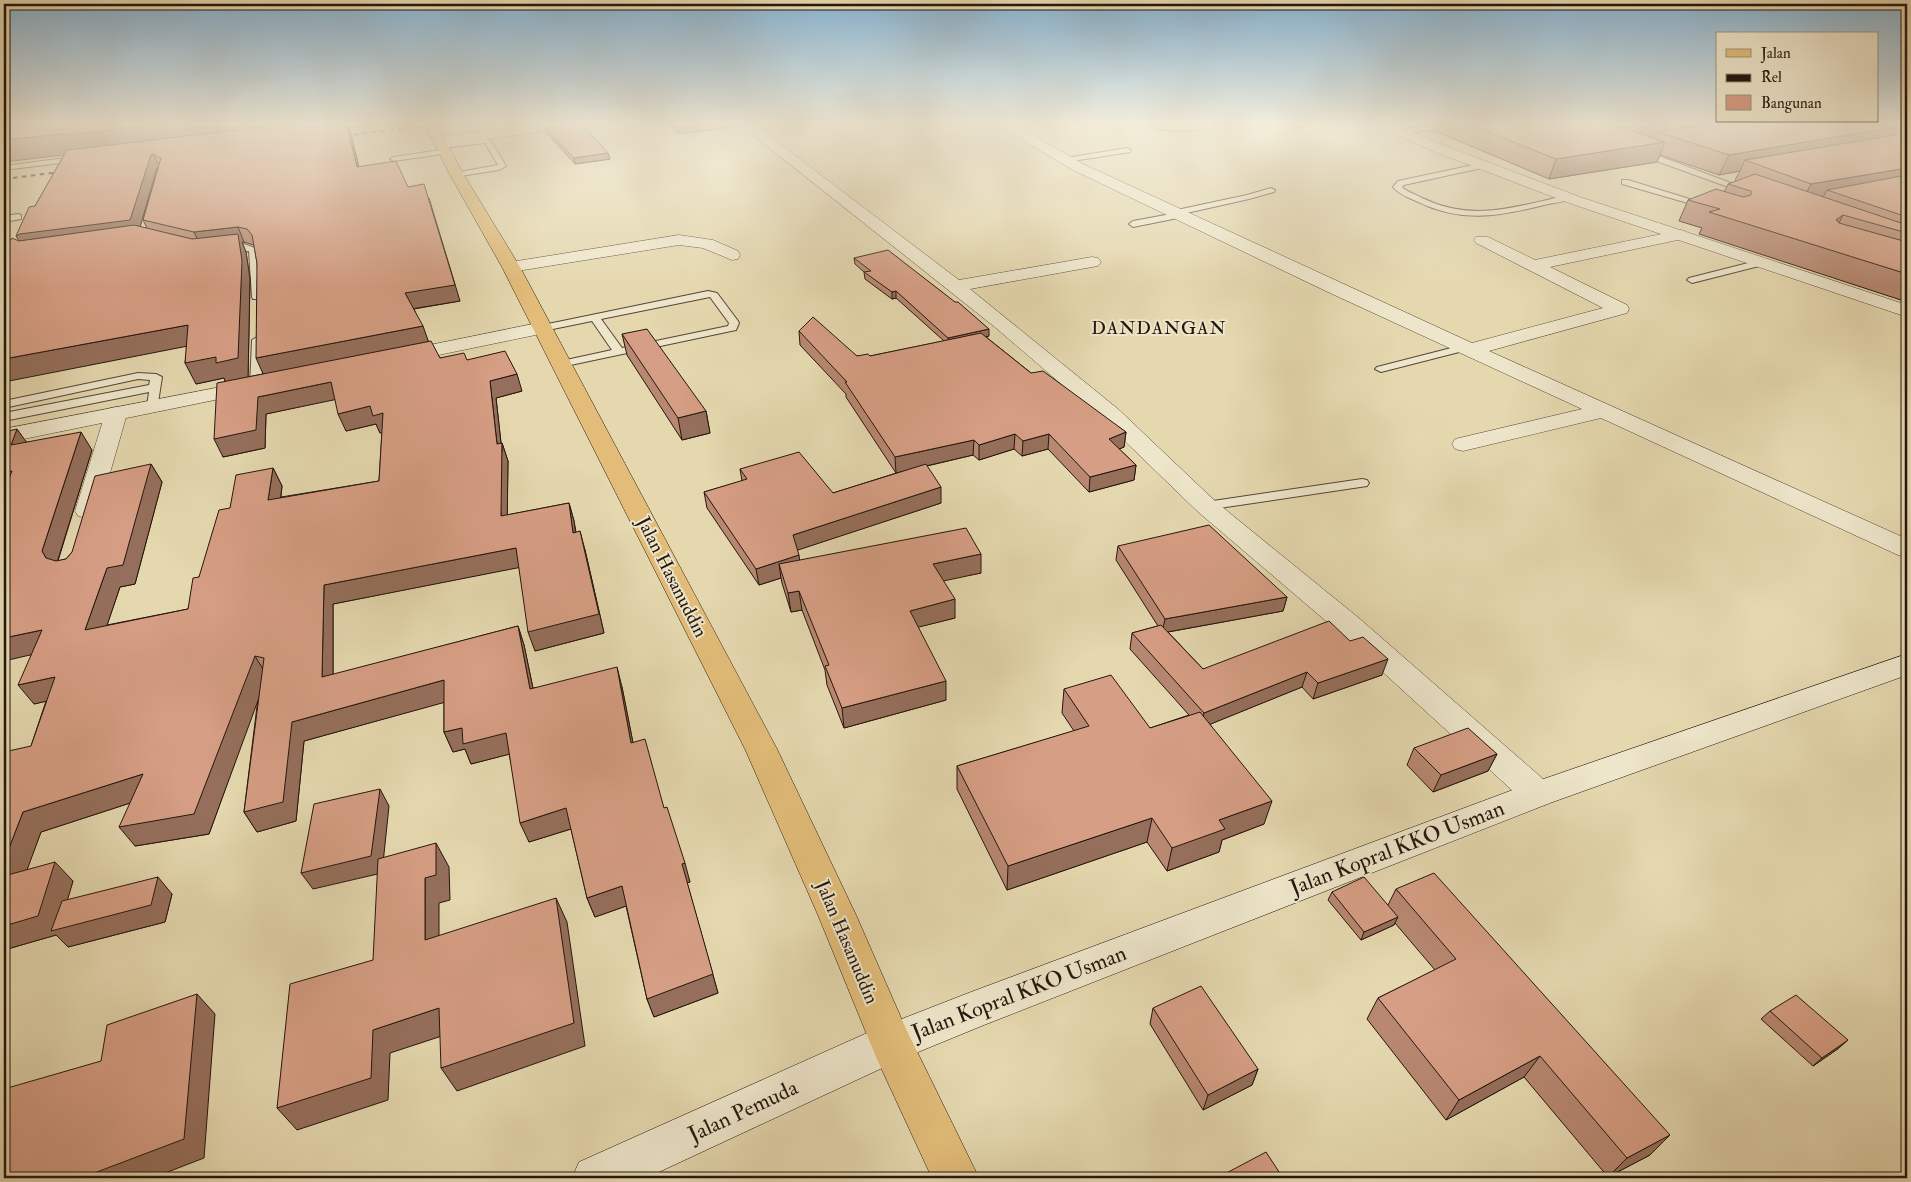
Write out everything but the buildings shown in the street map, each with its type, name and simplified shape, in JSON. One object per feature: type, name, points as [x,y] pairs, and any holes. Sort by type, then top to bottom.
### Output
[{"type":"main road","name":"Jalan Hasanuddin","points":[[458,177],[511,268],[543,328],[761,749],[837,915],[891,1043],[956,1178]]},
{"type":"street","points":[[815,177],[964,292],[1110,414],[1206,506],[1350,626],[1538,794]]},
{"type":"street","points":[[1101,177],[1467,349],[1907,549]]},
{"type":"street","points":[[1515,177],[1907,311]]},
{"type":"street","points":[[1534,265],[1681,235]]},
{"type":"street","points":[[511,268],[679,240],[707,244],[732,256]]},
{"type":"street","points":[[1467,349],[1620,309],[1482,240]]},
{"type":"street","points":[[964,292],[1087,270]]},
{"type":"street","points":[[380,361],[543,328]]},
{"type":"street","points":[[4,436],[116,414],[154,397],[266,384]]},
{"type":"street","points":[[1463,444],[1603,411]]},
{"type":"street","points":[[80,534],[116,414]]},
{"type":"street","name":"Jalan Kopral KKO Usman","points":[[891,1043],[1538,794],[1907,664]]},
{"type":"street","name":"Jalan Pemuda","points":[[595,1178],[891,1043]]},
{"type":"lane","points":[[1427,177],[1401,183],[1397,187],[1401,191],[1446,210],[1460,213],[1496,213],[1569,197]]},
{"type":"lane","points":[[1710,177],[1758,194]]},
{"type":"lane","points":[[1715,179],[1727,177]]},
{"type":"lane","points":[[1625,182],[1717,208]]},
{"type":"lane","points":[[1133,224],[1249,197],[1271,190]]},
{"type":"lane","points":[[4,219],[18,217]]},
{"type":"lane","points":[[217,250],[244,247],[253,250],[257,279],[257,308]]},
{"type":"lane","points":[[1692,280],[1764,262]]},
{"type":"lane","points":[[543,328],[708,294],[713,295],[734,323],[732,328],[722,331],[561,364]]},
{"type":"lane","points":[[595,318],[619,352]]},
{"type":"lane","points":[[257,328],[266,384]]},
{"type":"lane","points":[[1381,369],[1467,349]]},
{"type":"lane","points":[[4,404],[138,376],[156,377],[154,397],[4,417]]},
{"type":"lane","points":[[1206,506],[1362,483]]},
{"type":"railway","points":[[4,179],[19,177]]},
{"type":"district","name":"DANDANGAN","points":[[1159,328]]}]
